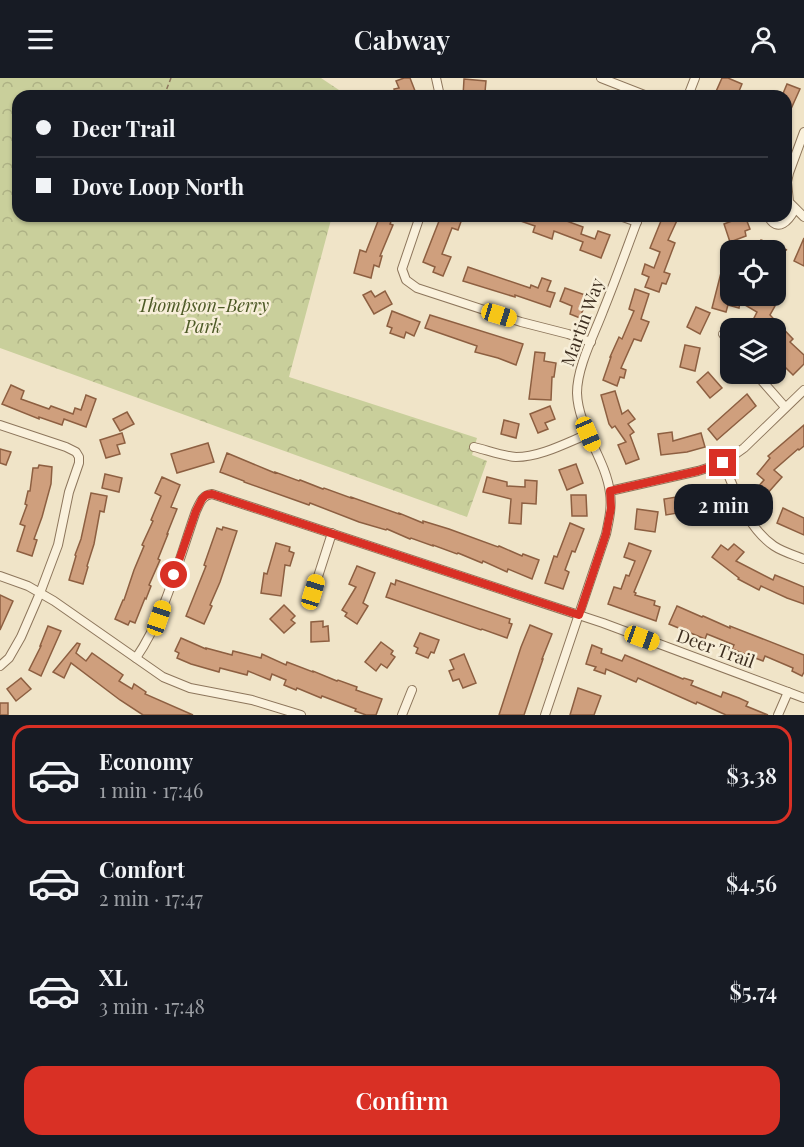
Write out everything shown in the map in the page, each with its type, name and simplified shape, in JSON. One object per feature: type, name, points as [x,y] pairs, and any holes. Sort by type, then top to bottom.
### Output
[{"type":"street","points":[[601,78],[632,90]]},
{"type":"street","points":[[792,165],[804,132]]},
{"type":"street","points":[[792,206],[804,217]]},
{"type":"street","points":[[418,222],[402,270],[406,280],[411,284],[446,298],[591,342]]},
{"type":"street","name":"Martin Way","points":[[545,715],[606,534],[611,508],[610,491],[604,472],[579,407],[578,381],[637,222]]},
{"type":"street","points":[[765,384],[785,407]]},
{"type":"street","points":[[610,491],[723,463],[744,448],[804,390]]},
{"type":"street","points":[[0,425],[60,444],[79,457],[57,545],[40,592],[21,637],[9,658],[0,666]]},
{"type":"street","points":[[474,447],[507,456],[526,456],[588,434]]},
{"type":"street","points":[[723,463],[746,514],[762,537],[787,553],[804,559]]},
{"type":"street","name":"Deer Trail","points":[[136,658],[159,618],[196,511],[206,495],[217,495],[579,615],[804,698]]},
{"type":"street","points":[[313,592],[332,533]]},
{"type":"street","points":[[0,576],[40,592],[163,676],[190,688],[252,699],[301,715]]},
{"type":"street","points":[[402,715],[412,690]]},
{"type":"street","points":[[778,715],[788,692]]},
{"type":"green space","name":"Thompson-Berry Park","points":[[0,78],[321,78],[339,90],[12,90],[12,222],[330,222],[289,377],[477,438],[472,455],[487,461],[467,517],[0,348]]},
{"type":"building","points":[[410,78],[415,90],[394,90],[399,88],[396,81]]},
{"type":"building","points":[[722,78],[742,84],[740,90],[717,90]]},
{"type":"building","points":[[464,79],[486,81],[485,90],[463,90]]},
{"type":"building","points":[[787,84],[800,89],[792,107],[792,90],[784,90]]},
{"type":"building","points":[[378,222],[391,222],[393,225],[380,256],[382,256],[379,267],[374,265],[371,278],[354,273],[360,250],[366,252]]},
{"type":"building","points":[[439,222],[461,222],[458,230],[452,228],[442,254],[451,257],[443,276],[433,272],[435,267],[423,262]]},
{"type":"building","points":[[523,222],[569,222],[583,227],[581,234],[595,239],[598,231],[610,235],[601,258],[580,250],[583,242],[554,231],[552,239],[533,232],[535,226]]},
{"type":"building","points":[[661,222],[676,222],[668,240],[675,243],[664,272],[670,274],[666,284],[662,283],[659,292],[645,287],[649,277],[642,274],[645,264],[654,268],[660,252],[650,248]]},
{"type":"building","points":[[747,222],[750,229],[745,231],[746,236],[729,240],[724,224]]},
{"type":"building","points":[[804,238],[804,266],[794,261]]},
{"type":"building","points":[[468,267],[530,288],[531,285],[538,288],[542,278],[551,281],[547,291],[555,293],[550,307],[463,281]]},
{"type":"building","points":[[720,277],[720,306],[728,306],[726,312],[712,308]]},
{"type":"building","points":[[565,288],[588,296],[580,318],[570,314],[572,306],[560,301]]},
{"type":"building","points":[[635,289],[649,294],[641,319],[649,322],[641,341],[634,339],[621,368],[626,370],[624,378],[620,377],[617,386],[603,380],[610,357],[619,337],[622,339],[634,311],[629,309]]},
{"type":"building","points":[[371,291],[375,297],[385,291],[392,304],[374,314],[363,295]]},
{"type":"building","points":[[747,306],[775,306],[770,315],[773,318],[754,318],[757,312]]},
{"type":"building","points":[[696,307],[710,313],[700,334],[687,327]]},
{"type":"building","points":[[392,311],[420,322],[414,336],[406,332],[404,338],[390,333],[392,328],[387,326]]},
{"type":"building","points":[[430,315],[523,344],[516,365],[475,352],[477,346],[425,328]]},
{"type":"building","points":[[786,332],[793,339],[790,342],[804,355],[804,364],[793,375],[786,368]]},
{"type":"building","points":[[685,345],[700,348],[695,371],[680,367]]},
{"type":"building","points":[[535,352],[545,353],[544,361],[556,363],[554,377],[552,377],[551,400],[529,399]]},
{"type":"building","points":[[708,372],[722,388],[710,398],[697,382]]},
{"type":"building","points":[[11,385],[24,391],[21,399],[49,409],[51,406],[73,414],[75,408],[81,410],[86,395],[96,399],[86,427],[64,419],[62,425],[39,417],[39,419],[2,404]]},
{"type":"building","points":[[615,391],[622,414],[628,410],[635,419],[628,424],[634,432],[630,435],[639,459],[626,464],[618,445],[626,442],[615,426],[612,428],[609,424],[601,395]]},
{"type":"building","points":[[747,394],[756,406],[717,440],[708,429]]},
{"type":"building","points":[[550,406],[555,419],[545,423],[548,429],[538,433],[530,414]]},
{"type":"building","points":[[127,412],[134,424],[120,431],[113,419]]},
{"type":"building","points":[[504,420],[519,424],[516,438],[501,434]]},
{"type":"building","points":[[804,425],[804,446],[774,470],[782,477],[766,495],[757,488],[764,480],[757,474],[770,458],[768,456]]},
{"type":"building","points":[[672,432],[673,441],[701,433],[705,447],[661,455],[658,434]]},
{"type":"building","points":[[122,433],[125,443],[117,445],[120,454],[106,458],[100,440]]},
{"type":"building","points":[[208,443],[214,462],[177,473],[171,454]]},
{"type":"building","points":[[0,449],[11,452],[6,465],[0,463]]},
{"type":"building","points":[[227,453],[275,473],[539,560],[532,579],[508,569],[507,572],[483,561],[482,563],[244,482],[220,472]]},
{"type":"building","points":[[576,464],[583,483],[567,490],[559,470]]},
{"type":"building","points":[[39,465],[52,467],[51,484],[34,539],[37,540],[32,556],[17,551],[25,526],[20,524],[27,505],[25,504],[28,491],[30,491],[33,468],[38,468]]},
{"type":"building","points":[[105,474],[122,478],[119,492],[102,488]]},
{"type":"building","points":[[162,477],[180,485],[171,507],[177,509],[146,599],[135,623],[130,621],[128,625],[115,619],[153,521],[151,520],[161,496],[155,493]]},
{"type":"building","points":[[487,477],[507,482],[507,486],[525,487],[525,480],[537,481],[536,504],[522,503],[521,524],[509,523],[511,499],[483,492]]},
{"type":"building","points":[[706,492],[708,503],[717,501],[719,513],[696,517],[695,510],[666,515],[664,499]]},
{"type":"building","points":[[91,493],[107,496],[104,512],[100,511],[83,584],[69,580]]},
{"type":"building","points":[[571,495],[586,495],[587,516],[572,516]]},
{"type":"building","points":[[783,508],[804,518],[804,535],[777,523]]},
{"type":"building","points":[[637,509],[658,512],[655,532],[635,529]]},
{"type":"building","points":[[570,523],[584,529],[565,570],[569,572],[563,589],[545,583],[554,556],[557,557]]},
{"type":"building","points":[[223,527],[237,531],[204,624],[186,616],[206,566],[204,565],[217,528],[222,530]]},
{"type":"building","points":[[276,543],[290,547],[289,551],[294,553],[290,566],[285,565],[281,596],[261,593],[264,573],[267,574]]},
{"type":"building","points":[[629,543],[651,551],[634,592],[635,595],[655,601],[654,605],[660,607],[656,621],[608,604],[614,587],[621,589],[635,561],[624,557]]},
{"type":"building","points":[[734,544],[744,552],[736,561],[773,580],[775,575],[804,587],[804,604],[761,586],[759,590],[738,579],[712,557],[721,545],[728,550]]},
{"type":"building","points":[[357,566],[375,573],[363,603],[368,606],[357,624],[345,616],[347,613],[342,610],[356,587],[349,584]]},
{"type":"building","points":[[396,580],[510,619],[509,623],[512,624],[507,638],[386,597],[391,583],[395,585]]},
{"type":"building","points":[[0,595],[13,601],[0,630]]},
{"type":"building","points":[[284,605],[295,616],[291,620],[295,623],[284,633],[270,619]]},
{"type":"building","points":[[677,606],[804,655],[802,676],[792,671],[793,668],[765,656],[763,661],[732,649],[734,645],[707,634],[705,639],[669,624]]},
{"type":"building","points":[[323,621],[323,627],[328,626],[329,641],[311,642],[311,622]]},
{"type":"building","points":[[530,625],[552,634],[524,715],[499,715],[521,647]]},
{"type":"building","points":[[48,626],[61,631],[41,676],[29,670]]},
{"type":"building","points":[[420,633],[439,640],[434,653],[431,652],[428,658],[416,653],[418,648],[414,646]]},
{"type":"building","points":[[181,638],[206,649],[232,655],[233,651],[261,658],[262,654],[286,665],[287,662],[357,687],[356,690],[382,699],[376,715],[366,715],[322,696],[321,698],[284,685],[286,680],[272,674],[270,680],[248,671],[247,675],[220,668],[219,672],[191,664],[177,658],[179,653],[175,651]]},
{"type":"building","points":[[381,642],[393,651],[391,654],[395,657],[387,668],[381,664],[376,671],[365,662]]},
{"type":"building","points":[[77,643],[80,644],[76,653],[86,661],[92,653],[123,675],[119,681],[132,689],[134,684],[146,692],[145,694],[193,715],[143,715],[71,663],[64,678],[53,672]]},
{"type":"building","points":[[592,645],[602,649],[601,653],[622,661],[625,655],[693,681],[691,685],[721,697],[723,692],[739,698],[748,702],[746,706],[768,715],[726,715],[638,678],[636,682],[606,669],[605,674],[594,670],[596,667],[586,664]]},
{"type":"building","points":[[464,654],[476,683],[463,688],[459,679],[453,681],[449,671],[454,669],[450,660]]},
{"type":"building","points":[[21,678],[31,689],[16,701],[7,689]]},
{"type":"building","points":[[578,688],[601,696],[594,715],[570,715]]},
{"type":"building","points":[[0,703],[8,703],[8,715],[0,715]]},
{"type":"route","points":[[174,575],[196,511],[202,499],[212,494],[579,615],[606,534],[611,508],[610,491],[723,463]]}]
